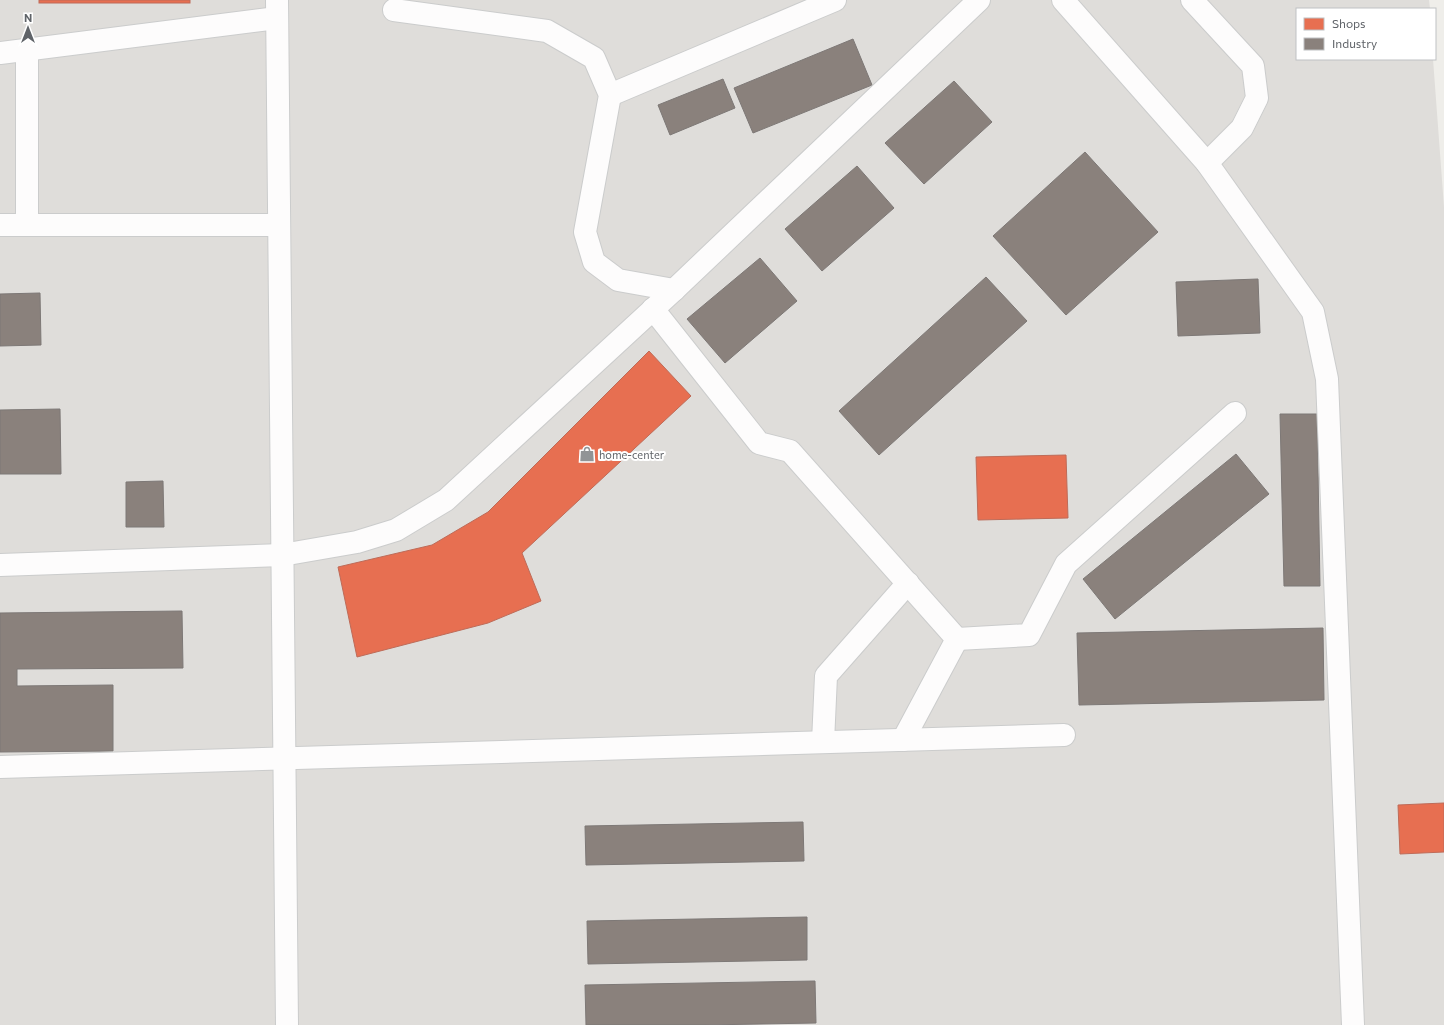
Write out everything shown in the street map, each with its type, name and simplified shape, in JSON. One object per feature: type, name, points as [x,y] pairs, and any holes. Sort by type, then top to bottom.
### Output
[{"type":"street","points":[[610,95],[835,0]]},
{"type":"street","points":[[0,565],[282,555],[357,542],[396,530],[446,500],[674,290],[979,0]]},
{"type":"street","points":[[1063,0],[1207,163],[1313,312],[1327,379],[1353,1025]]},
{"type":"street","points":[[1192,0],[1253,66],[1257,98],[1242,128],[1207,163]]},
{"type":"street","points":[[0,52],[277,9],[287,1025]]},
{"type":"street","points":[[394,10],[547,31],[594,58],[610,95],[585,232],[594,262],[618,280],[674,290]]},
{"type":"street","points":[[27,49],[27,225]]},
{"type":"street","points":[[0,225],[279,226]]},
{"type":"street","points":[[653,309],[760,443],[790,451],[957,639]]},
{"type":"street","points":[[957,639],[1029,635],[1066,564],[1235,413]]},
{"type":"street","points":[[823,742],[826,676],[908,583]]},
{"type":"street","points":[[903,740],[957,639]]},
{"type":"street","points":[[0,767],[1064,735]]},
{"type":"shaded area","points":[[0,0],[1429,0],[1430,8],[1296,8],[1296,60],[1433,60],[1444,207],[1444,1025],[0,1025]]},
{"type":"building: Shops","points":[[39,0],[190,0],[190,3],[39,3]]},
{"type":"building: Shops","name":"home-center","points":[[649,351],[691,396],[522,553],[541,601],[488,623],[357,657],[338,567],[432,545],[488,512]]},
{"type":"building: Shops","points":[[1066,455],[1068,518],[978,520],[976,457]]},
{"type":"building: Shops","points":[[1444,803],[1444,852],[1400,854],[1398,805]]},
{"type":"building: Industry","points":[[853,39],[872,85],[753,133],[734,88]]},
{"type":"building: Industry","points":[[723,79],[735,108],[670,135],[658,105]]},
{"type":"building: Industry","points":[[954,81],[992,122],[924,184],[885,143]]},
{"type":"building: Industry","points":[[1085,152],[1158,232],[1066,315],[993,236]]},
{"type":"building: Industry","points":[[857,166],[894,208],[822,271],[785,229]]},
{"type":"building: Industry","points":[[760,258],[797,301],[725,363],[687,319]]},
{"type":"building: Industry","points":[[986,277],[1027,321],[879,455],[839,411]]},
{"type":"building: Industry","points":[[1258,279],[1260,333],[1178,336],[1176,282]]},
{"type":"building: Industry","points":[[40,293],[41,345],[0,346],[0,294]]},
{"type":"building: Industry","points":[[60,409],[61,474],[0,474],[0,410]]},
{"type":"building: Industry","points":[[1280,414],[1317,414],[1320,586],[1284,586]]},
{"type":"building: Industry","points":[[1236,454],[1269,494],[1115,619],[1083,579]]},
{"type":"building: Industry","points":[[163,481],[164,527],[126,527],[126,482]]},
{"type":"building: Industry","points":[[182,611],[183,668],[17,669],[17,686],[113,685],[113,751],[0,752],[0,613]]},
{"type":"building: Industry","points":[[1323,628],[1324,700],[1079,705],[1077,633]]},
{"type":"building: Industry","points":[[803,822],[804,861],[586,865],[585,826]]},
{"type":"building: Industry","points":[[807,917],[807,960],[588,964],[587,921]]},
{"type":"building: Industry","points":[[815,981],[816,1023],[586,1025],[585,985]]},
{"type":"place","name":"home-center","points":[[587,454]]}]
